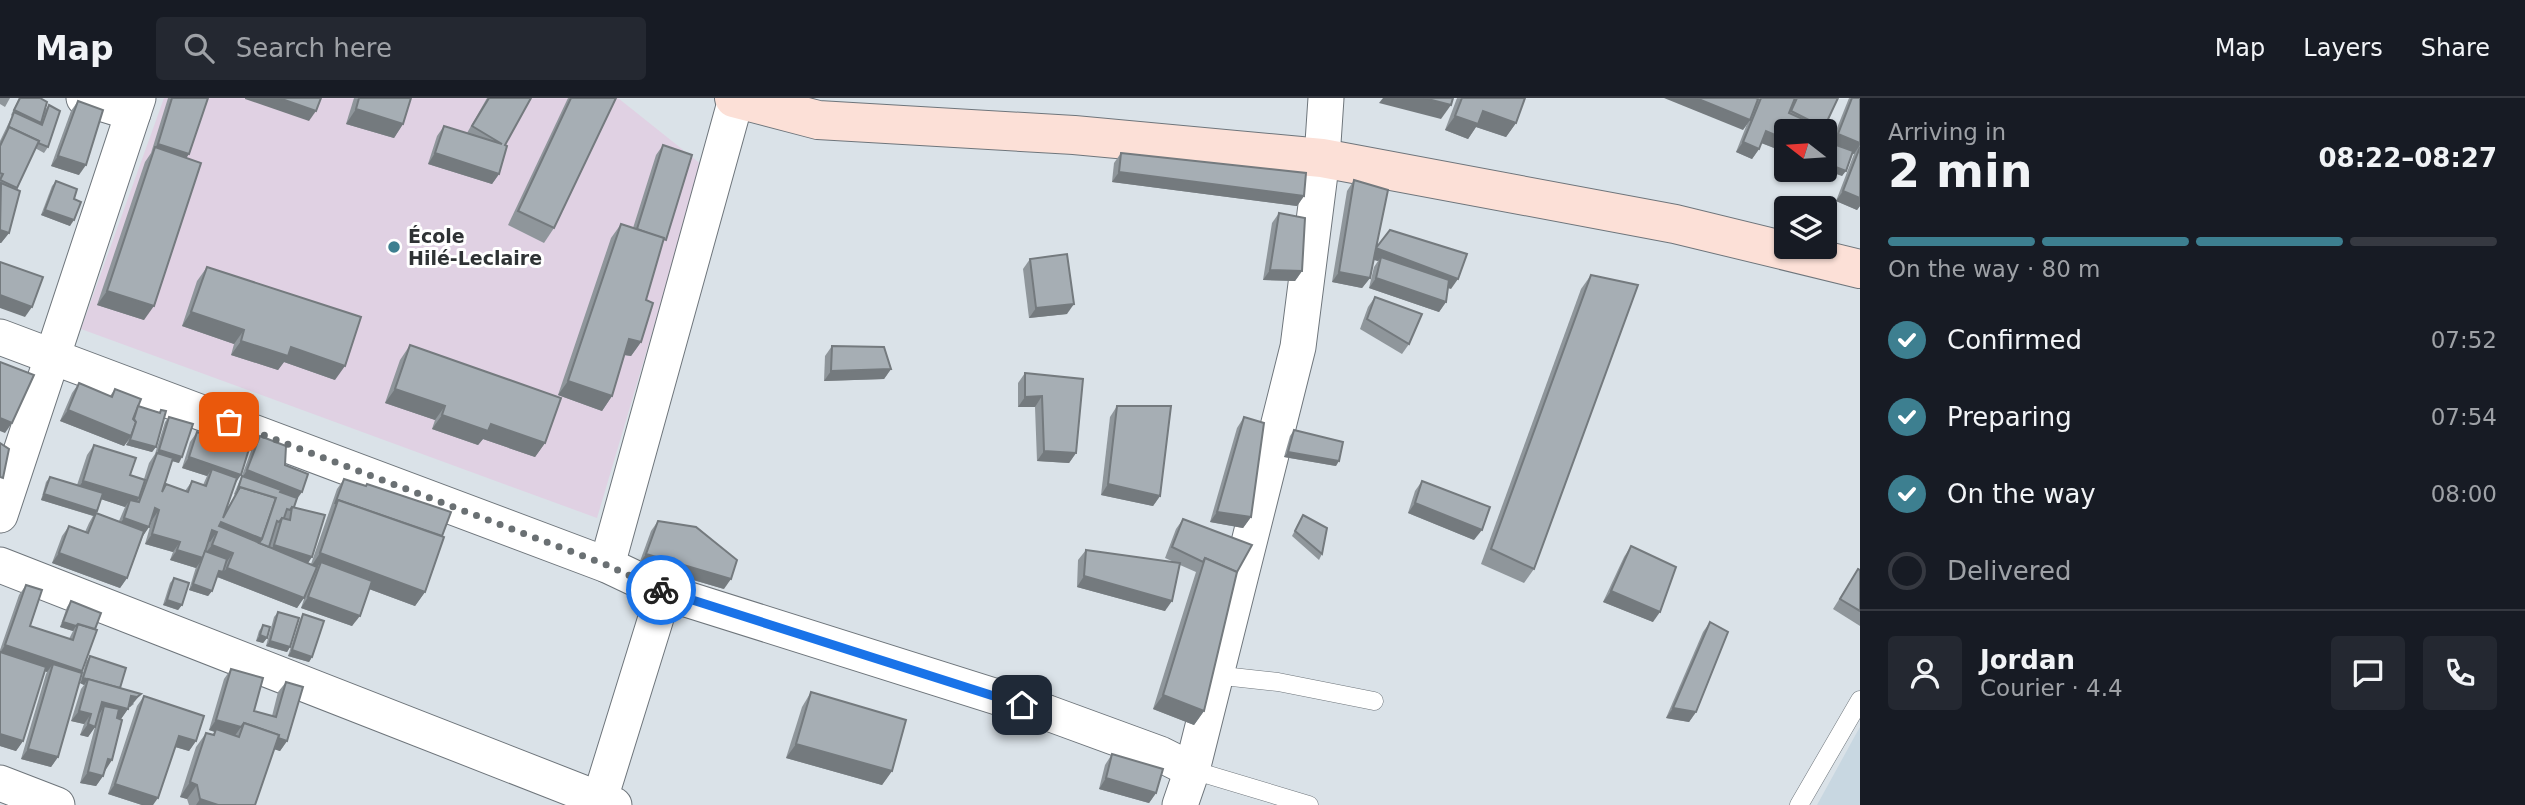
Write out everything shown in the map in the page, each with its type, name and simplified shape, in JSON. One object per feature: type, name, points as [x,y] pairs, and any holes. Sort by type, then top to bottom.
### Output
[{"type":"street","points":[[0,515],[135,106],[84,98]]},
{"type":"street","points":[[1180,805],[1192,770],[1298,346],[1322,158],[1326,98]]},
{"type":"street","points":[[607,565],[735,99],[818,120],[1074,135],[1322,158],[1675,224],[1860,270]]},
{"type":"street","points":[[0,337],[607,565],[664,592],[1048,713],[1160,754],[1192,770]]},
{"type":"street","points":[[0,565],[604,803],[664,592]]},
{"type":"street","points":[[0,783],[57,805]]},
{"type":"lane","points":[[1214,675],[1278,682],[1374,701]]},
{"type":"lane","points":[[1799,805],[1860,699]]},
{"type":"lane","points":[[1192,770],[1309,805]]},
{"type":"shaded area","name":"École Hilé-Leclaire","points":[[164,98],[618,98],[702,165],[597,518],[81,329]]},
{"type":"shaded area","points":[[1860,727],[1860,805],[1817,805],[1856,734]]},
{"type":"building","points":[[20,98],[40,98],[47,102],[41,123],[14,110]]},
{"type":"building","points":[[172,98],[208,98],[189,154],[158,144]]},
{"type":"building","points":[[279,98],[321,98],[316,111]]},
{"type":"building","points":[[359,98],[411,98],[403,124],[356,109]]},
{"type":"building","points":[[489,98],[531,98],[505,145],[507,146],[499,174],[435,153],[444,126],[502,144],[472,126]]},
{"type":"building","points":[[571,98],[616,98],[554,228],[518,211]]},
{"type":"building","points":[[1424,98],[1453,98],[1451,105]]},
{"type":"building","points":[[1462,98],[1525,98],[1516,123],[1483,111],[1478,124],[1455,116]]},
{"type":"building","points":[[1696,98],[1756,98],[1758,99],[1750,120]]},
{"type":"building","points":[[1761,98],[1795,98],[1789,113],[1803,119],[1774,119],[1774,134],[1766,131],[1759,149],[1743,142]]},
{"type":"building","points":[[1797,98],[1838,98],[1828,119],[1807,119],[1791,111]]},
{"type":"building","points":[[1852,98],[1860,98],[1860,143],[1838,134]]},
{"type":"building","points":[[78,101],[103,110],[86,165],[58,156]]},
{"type":"building","points":[[49,105],[60,111],[48,147],[8,128],[14,112],[42,125]]},
{"type":"building","points":[[9,127],[39,141],[17,188],[0,180],[3,174],[0,173],[0,146]]},
{"type":"building","points":[[663,145],[692,155],[666,240],[637,229]]},
{"type":"building","points":[[1838,146],[1853,151],[1846,171],[1838,168]]},
{"type":"building","points":[[155,147],[201,163],[154,306],[107,291]]},
{"type":"building","points":[[1860,147],[1860,198],[1843,191]]},
{"type":"building","points":[[1121,153],[1306,173],[1304,196],[1119,172]]},
{"type":"building","points":[[1354,180],[1388,190],[1370,278],[1339,272]]},
{"type":"building","points":[[56,181],[77,189],[74,199],[81,202],[74,220],[45,210]]},
{"type":"building","points":[[1,183],[20,191],[9,233],[0,230]]},
{"type":"building","points":[[1279,213],[1305,218],[1302,271],[1270,270]]},
{"type":"building","points":[[621,224],[664,238],[646,300],[653,303],[641,342],[629,339],[612,396],[568,381]]},
{"type":"building","points":[[1390,230],[1467,254],[1458,279],[1376,248]]},
{"type":"building","points":[[1067,254],[1074,304],[1036,308],[1030,259]]},
{"type":"building","points":[[1381,257],[1449,280],[1446,302],[1376,278]]},
{"type":"building","points":[[0,262],[43,277],[32,307],[0,295]]},
{"type":"building","points":[[207,267],[361,317],[345,366],[291,347],[288,356],[241,341],[244,330],[191,312]]},
{"type":"building","points":[[1591,275],[1638,285],[1534,569],[1491,549]]},
{"type":"building","points":[[1375,297],[1422,314],[1409,344],[1367,319]]},
{"type":"building","points":[[410,345],[561,398],[545,443],[491,424],[488,431],[442,415],[445,406],[395,389]]},
{"type":"building","points":[[832,346],[884,347],[891,369],[831,371]]},
{"type":"building","points":[[0,362],[34,375],[12,423],[0,418]]},
{"type":"building","points":[[1025,373],[1083,379],[1076,453],[1044,451],[1042,396],[1025,397]]},
{"type":"building","points":[[79,383],[112,397],[115,389],[141,399],[133,419],[136,422],[131,436],[68,410]]},
{"type":"building","points":[[138,406],[160,413],[161,410],[166,411],[156,447],[130,440]]},
{"type":"building","points":[[1117,406],[1171,406],[1160,496],[1108,484]]},
{"type":"building","points":[[169,417],[193,424],[182,457],[159,450]]},
{"type":"building","points":[[1244,417],[1264,423],[1251,517],[1217,512]]},
{"type":"building","points":[[1294,430],[1343,442],[1339,461],[1288,452]]},
{"type":"building","points":[[197,432],[249,449],[241,475],[189,457]]},
{"type":"building","points":[[260,436],[286,446],[285,465],[308,474],[302,492],[247,470]]},
{"type":"building","points":[[0,443],[9,449],[3,478],[0,477]]},
{"type":"building","points":[[94,445],[136,458],[130,475],[145,480],[139,498],[83,481]]},
{"type":"building","points":[[157,453],[173,458],[162,492],[166,484],[188,492],[192,481],[206,486],[212,469],[237,478],[223,518],[240,487],[276,498],[262,539],[221,522],[219,526],[317,567],[304,598],[227,568],[233,553],[212,545],[217,532],[212,530],[203,558],[177,550],[180,542],[152,534],[159,510],[155,508],[149,527],[124,518],[130,500],[139,502]]},
{"type":"building","points":[[242,476],[297,498],[294,507],[287,509],[284,518],[277,521],[269,547],[259,543],[276,498],[240,487],[238,489]]},
{"type":"building","points":[[50,477],[103,493],[97,511],[44,494]]},
{"type":"building","points":[[344,479],[451,512],[442,536],[338,500],[335,504]]},
{"type":"building","points":[[1422,481],[1490,507],[1482,530],[1415,503]]},
{"type":"building","points":[[338,500],[444,537],[425,592],[320,553]]},
{"type":"building","points":[[292,507],[325,515],[312,557],[274,545],[282,518],[290,520]]},
{"type":"building","points":[[96,513],[144,531],[127,578],[59,553],[69,526],[88,533]]},
{"type":"building","points":[[1303,515],[1327,528],[1322,554],[1295,531]]},
{"type":"building","points":[[1183,519],[1252,545],[1237,572],[1205,558],[1203,562],[1172,547]]},
{"type":"building","points":[[658,521],[696,527],[737,560],[731,579],[646,554]]},
{"type":"building","points":[[1631,546],[1676,567],[1660,612],[1611,591]]},
{"type":"building","points":[[1086,550],[1180,563],[1172,601],[1084,576]]},
{"type":"building","points":[[205,551],[227,559],[223,572],[219,571],[212,591],[193,584]]},
{"type":"building","points":[[1205,558],[1237,572],[1204,711],[1163,695]]},
{"type":"building","points":[[321,562],[372,581],[360,616],[308,597]]},
{"type":"building","points":[[1858,569],[1860,570],[1860,611],[1840,599]]},
{"type":"building","points":[[174,578],[189,583],[182,605],[167,600]]},
{"type":"building","points":[[26,585],[42,590],[30,626],[73,640],[78,624],[97,630],[82,671],[5,645]]},
{"type":"building","points":[[71,601],[101,613],[95,629],[63,622]]},
{"type":"building","points":[[278,612],[299,618],[290,647],[270,641]]},
{"type":"building","points":[[303,614],[324,621],[312,657],[292,650]]},
{"type":"building","points":[[1710,622],[1728,632],[1696,712],[1673,708]]},
{"type":"building","points":[[263,625],[270,627],[267,638],[260,635]]},
{"type":"building","points":[[0,652],[46,667],[23,741],[0,734]]},
{"type":"building","points":[[90,656],[126,668],[120,688],[83,678]]},
{"type":"building","points":[[53,664],[82,673],[58,757],[28,749]]},
{"type":"building","points":[[231,669],[263,678],[254,711],[276,717],[286,682],[303,687],[287,741],[278,738],[279,735],[244,723],[241,727],[216,720]]},
{"type":"building","points":[[88,679],[141,694],[137,697],[131,696],[128,709],[102,702],[95,727],[88,724],[91,714],[79,711]]},
{"type":"building","points":[[811,692],[906,720],[892,771],[796,744]]},
{"type":"building","points":[[144,696],[204,716],[196,741],[179,736],[158,798],[115,784]]},
{"type":"building","points":[[104,706],[119,709],[117,718],[122,720],[112,760],[108,759],[103,776],[88,772]]},
{"type":"building","points":[[244,723],[279,735],[255,805],[218,805],[200,799],[197,785],[190,782],[206,733],[214,735],[216,729],[239,737]]},
{"type":"building","points":[[1112,754],[1163,769],[1156,793],[1106,778]]},
{"type":"way so far","points":[[229,422],[607,565],[661,590]]},
{"type":"place","name":"École Hilé-Leclaire","points":[[394,247]]},
{"type":"route","points":[[661,590],[1022,705]]}]
